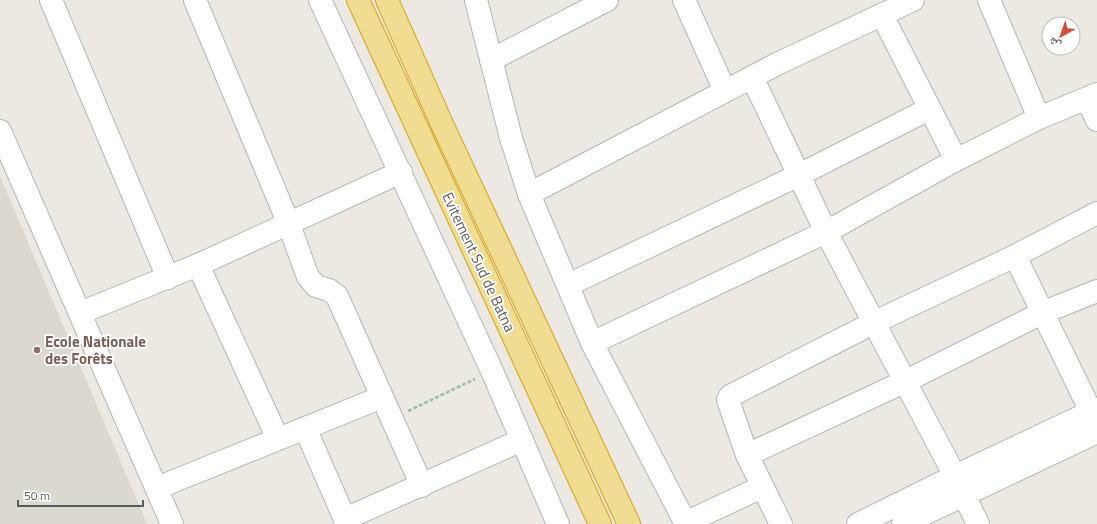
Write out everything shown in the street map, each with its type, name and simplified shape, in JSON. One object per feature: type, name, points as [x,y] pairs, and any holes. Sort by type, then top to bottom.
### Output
[{"type":"highway","name":"Evitement Sud de Batna","points":[[358,0],[600,524]]},
{"type":"highway","name":"Evitement Sud de Batna","points":[[387,0],[442,124],[629,524]]},
{"type":"street","points":[[51,0],[168,278]]},
{"type":"street","points":[[195,0],[288,222],[308,277],[316,286],[329,290],[337,296],[382,397],[393,418],[422,486]]},
{"type":"street","points":[[320,0],[492,371],[558,524]]},
{"type":"street","points":[[476,0],[511,138],[529,194],[592,343],[685,523],[762,487]]},
{"type":"street","points":[[491,60],[607,0]]},
{"type":"street","points":[[684,0],[725,91]]},
{"type":"street","points":[[529,194],[752,77],[913,0]]},
{"type":"street","points":[[988,0],[1039,118]]},
{"type":"street","points":[[882,15],[956,160]]},
{"type":"street","points":[[752,77],[826,232],[906,381],[960,485],[978,524]]},
{"type":"street","points":[[592,343],[826,232],[956,160],[1039,118],[1092,97],[1097,120]]},
{"type":"street","points":[[568,285],[799,175],[929,109]]},
{"type":"street","points":[[0,130],[172,524]]},
{"type":"street","points":[[80,313],[198,265],[288,222],[401,172]]},
{"type":"street","points":[[781,524],[747,455],[728,400],[730,396],[875,322],[1015,256],[1097,213]]},
{"type":"street","points":[[858,524],[960,485],[1096,419],[1015,256]]},
{"type":"street","points":[[198,265],[278,439]]},
{"type":"street","points":[[747,455],[906,381],[1042,313],[1097,291]]},
{"type":"street","points":[[157,488],[382,397]]},
{"type":"street","points":[[305,428],[346,521],[522,440]]},
{"type":"street","points":[[903,524],[960,485]]},
{"type":"path","points":[[393,418],[492,371]]},
{"type":"shaded area","name":"Ecole Nationale des Forêts","points":[[0,176],[147,524],[0,524]]},
{"type":"place","name":"Ecole Nationale des Forêts","points":[[37,350]]}]
